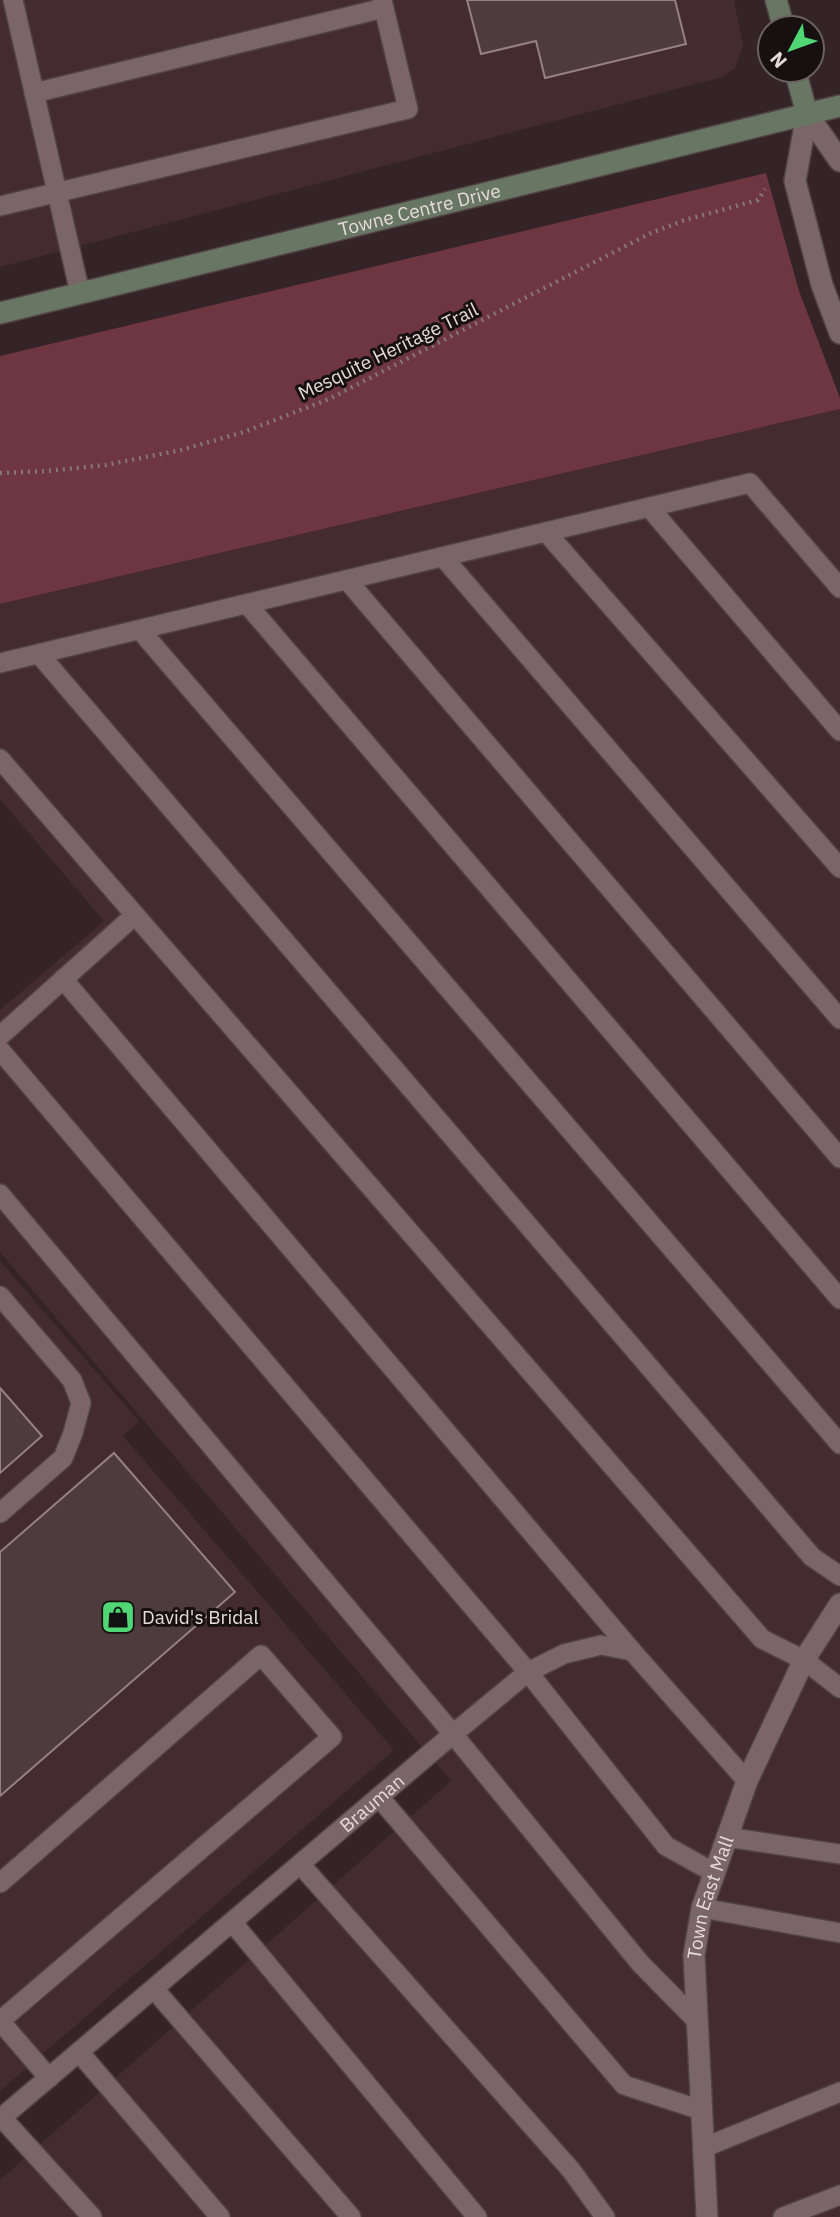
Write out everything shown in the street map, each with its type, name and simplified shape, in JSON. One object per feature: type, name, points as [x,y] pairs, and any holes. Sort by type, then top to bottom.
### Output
[{"type":"street","points":[[799,84],[807,114],[840,160]]},
{"type":"street","name":"Towne Centre Drive","points":[[0,313],[840,106]]},
{"type":"street","points":[[807,114],[795,181],[822,285],[840,333]]},
{"type":"street","name":"Town East Mall","points":[[707,2217],[694,1955],[702,1908],[747,1781],[804,1660],[840,1604]]},
{"type":"lane","points":[[13,0],[80,293]]},
{"type":"lane","points":[[0,206],[408,109],[383,4],[34,93]]},
{"type":"lane","points":[[0,663],[750,482],[840,588]]},
{"type":"lane","points":[[649,507],[840,731]]},
{"type":"lane","points":[[546,532],[840,868]]},
{"type":"lane","points":[[443,557],[840,1019]]},
{"type":"lane","points":[[347,580],[840,1158]]},
{"type":"lane","points":[[247,604],[840,1299]]},
{"type":"lane","points":[[140,630],[840,1444]]},
{"type":"lane","points":[[39,654],[812,1557],[840,1576]]},
{"type":"lane","points":[[0,759],[762,1639],[804,1660],[840,1688]]},
{"type":"lane","points":[[0,1036],[135,915]]},
{"type":"lane","points":[[63,979],[632,1651],[747,1781]]},
{"type":"lane","points":[[0,1050],[528,1672],[666,1846],[713,1872]]},
{"type":"lane","points":[[0,1194],[453,1734],[640,1962],[697,2021]]},
{"type":"lane","points":[[0,1296],[72,1380],[80,1403],[74,1433],[63,1458],[0,1513]]},
{"type":"lane","name":"Brauman","points":[[1,2118],[528,1672],[564,1654],[601,1645],[632,1651]]},
{"type":"lane","points":[[0,1883],[261,1655],[332,1737],[1,2025],[49,2078]]},
{"type":"lane","points":[[379,1797],[624,2085],[701,2110]]},
{"type":"lane","points":[[726,1837],[840,1854]]},
{"type":"lane","points":[[300,1864],[571,2170],[606,2217]]},
{"type":"lane","points":[[702,1908],[840,1933]]},
{"type":"lane","points":[[232,1922],[477,2217]]},
{"type":"lane","points":[[154,1989],[351,2217]]},
{"type":"lane","points":[[79,2052],[220,2217]]},
{"type":"lane","points":[[703,2148],[840,2092]]},
{"type":"lane","points":[[1,2118],[92,2217]]},
{"type":"lane","points":[[783,2217],[840,2194]]},
{"type":"path","name":"Mesquite Heritage Trail","points":[[0,473],[106,465],[181,450],[244,432],[329,399],[651,233],[685,220],[758,200],[765,188]]},
{"type":"shaded area","points":[[0,0],[734,0],[743,46],[735,68],[722,77],[0,267]]},
{"type":"shaded area","points":[[766,173],[799,291],[840,398],[840,409],[0,604],[0,356]]},
{"type":"shaded area","points":[[840,409],[840,2217],[0,2217],[0,2180],[451,1781],[0,1252],[0,1010],[104,921],[0,799],[0,604]]},
{"type":"shaded area","points":[[0,1261],[139,1421],[123,1436],[394,1750],[0,2091]]},
{"type":"building","points":[[467,0],[675,0],[686,44],[545,78],[536,41],[481,54]]},
{"type":"building","points":[[0,1388],[42,1436],[0,1473]]},
{"type":"building","points":[[114,1453],[235,1592],[0,1796],[0,1552]]},
{"type":"place","name":"David's Bridal","points":[[118,1617]]}]
